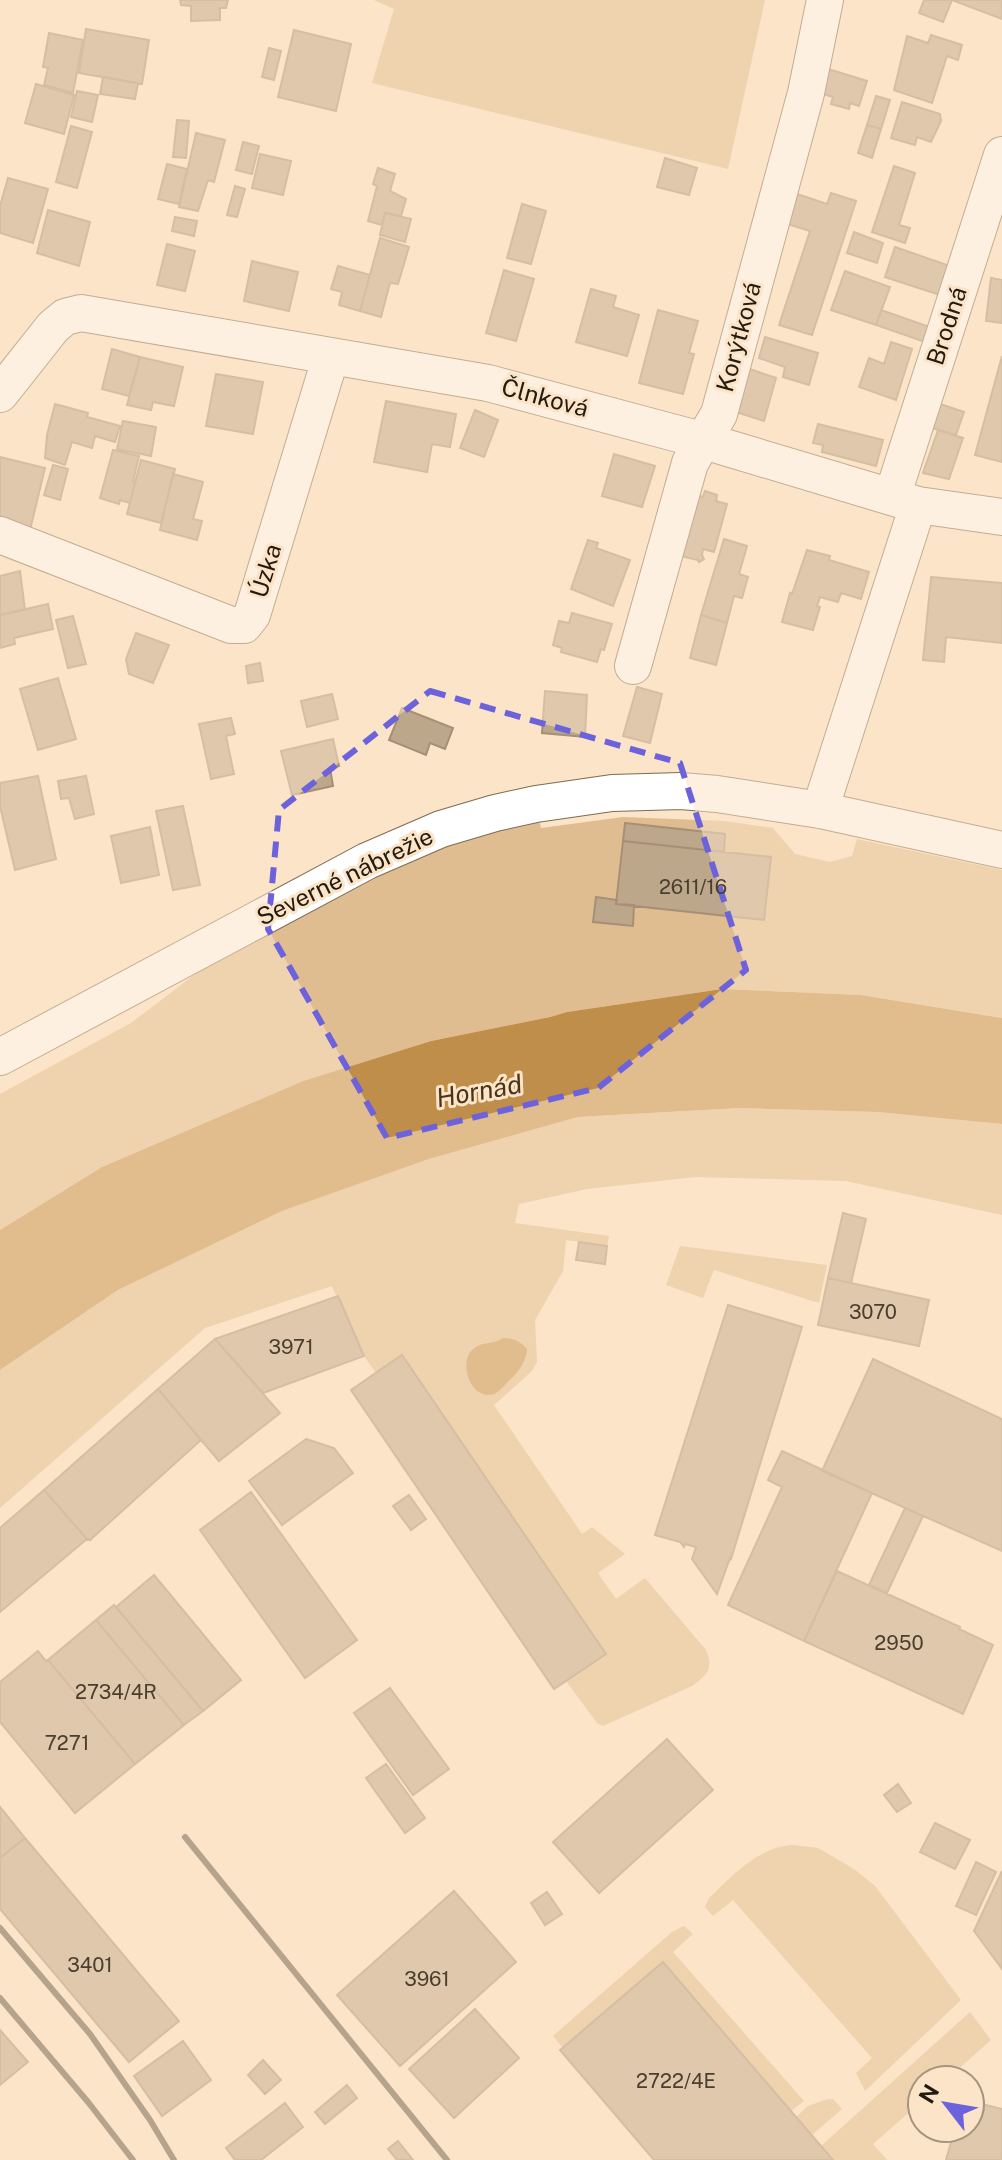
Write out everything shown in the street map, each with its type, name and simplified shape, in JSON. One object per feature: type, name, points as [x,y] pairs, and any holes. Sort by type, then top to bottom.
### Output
[{"type":"street","name":"Korýtková","points":[[633,666],[690,463],[719,414],[806,93],[825,0]]},
{"type":"street","name":"Brodná","points":[[820,810],[1002,155]]},
{"type":"street","name":"Člnková","points":[[0,394],[53,327],[65,317],[81,313],[488,383],[701,440],[905,501],[1002,517]]},
{"type":"street","name":"Úzka","points":[[0,535],[231,625],[244,625],[252,615],[331,356]]},
{"type":"street","name":"Severné nábrežie","points":[[2,1048],[367,861],[441,829],[536,804],[612,793],[681,791],[751,798],[820,810],[1002,850]]},
{"type":"highlighted area","points":[[430,691],[680,763],[746,970],[598,1088],[387,1138],[268,929],[279,810]]},
{"type":"shaded area","points":[[374,0],[765,0],[728,169],[372,83],[394,9]]},
{"type":"shaded area","points":[[536,804],[541,828],[623,817],[724,821],[773,828],[795,854],[830,862],[852,856],[857,839],[1002,870],[1002,1018],[861,995],[722,989],[567,1012],[431,1041],[303,1081],[102,1167],[0,1230],[0,1094],[131,1023],[206,966],[441,829]]},
{"type":"shaded area","points":[[740,1108],[877,1112],[1002,1124],[1002,1215],[846,1181],[695,1177],[587,1189],[519,1204],[515,1223],[609,1236],[607,1246],[566,1240],[563,1271],[535,1320],[537,1362],[532,1371],[494,1405],[582,1534],[592,1527],[625,1554],[598,1573],[616,1599],[645,1578],[706,1650],[708,1671],[692,1686],[603,1726],[597,1723],[566,1681],[605,1653],[402,1356],[376,1373],[364,1356],[332,1286],[205,1328],[0,1508],[0,1370],[118,1290],[282,1211],[429,1159],[578,1117]]},
{"type":"shaded area","points":[[680,1246],[827,1265],[819,1303],[714,1270],[703,1298],[666,1285]]},
{"type":"shaded area","points":[[793,1845],[818,1848],[854,1869],[875,1886],[961,2000],[865,2091],[856,2073],[872,2058],[733,1900],[713,1916],[705,1907],[709,1898],[747,1864],[768,1851]]},
{"type":"shaded area","points":[[684,1926],[693,1934],[673,1952],[804,2101],[791,2111],[663,1962],[563,2048],[553,2036],[672,1932]]},
{"type":"shaded area","points":[[970,2012],[991,2040],[964,2064],[912,2064]]},
{"type":"shaded area","points":[[906,2070],[906,2115],[873,2144],[887,2160],[833,2160],[821,2146]]},
{"type":"shaded area","points":[[833,2099],[842,2109],[812,2135],[796,2117],[808,2106]]},
{"type":"water","name":"Hornád","points":[[722,989],[861,995],[1002,1018],[1002,1124],[877,1112],[740,1108],[578,1117],[429,1159],[282,1211],[118,1290],[0,1370],[0,1230],[102,1167],[303,1081],[431,1041],[567,1012]]},
{"type":"water","points":[[503,1338],[513,1339],[527,1349],[523,1364],[494,1394],[478,1392],[467,1371],[469,1355],[476,1347]]},
{"type":"building","points":[[180,0],[228,0],[226,8],[220,8],[220,20],[191,21],[191,6],[181,5]]},
{"type":"building","points":[[924,0],[952,0],[943,22],[919,13]]},
{"type":"building","points":[[952,0],[1002,0],[1002,19]]},
{"type":"building","points":[[86,29],[149,40],[142,84],[79,73]]},
{"type":"building","points":[[294,30],[351,44],[336,111],[278,97]]},
{"type":"building","points":[[49,33],[83,40],[73,93],[44,85],[48,68],[43,67]]},
{"type":"building","points":[[931,35],[962,45],[958,60],[947,56],[932,103],[894,90],[907,36],[928,43]]},
{"type":"building","points":[[269,48],[281,51],[274,80],[262,77]]},
{"type":"building","points":[[825,68],[867,81],[859,106],[850,103],[849,109],[831,104],[833,97],[817,92]]},
{"type":"building","points":[[103,77],[138,83],[135,99],[100,94]]},
{"type":"building","points":[[36,84],[74,95],[64,134],[25,123]]},
{"type":"building","points":[[77,91],[98,95],[92,122],[71,117]]},
{"type":"building","points":[[876,96],[890,100],[881,129],[867,125]]},
{"type":"building","points":[[902,102],[940,114],[941,121],[931,142],[917,137],[915,145],[891,138]]},
{"type":"building","points":[[177,120],[189,121],[186,158],[173,157]]},
{"type":"building","points":[[867,125],[881,129],[872,158],[858,153]]},
{"type":"building","points":[[71,126],[92,132],[77,188],[56,182]]},
{"type":"building","points":[[196,133],[225,140],[214,182],[208,180],[198,211],[179,207]]},
{"type":"building","points":[[243,142],[259,146],[252,174],[236,170]]},
{"type":"building","points":[[260,154],[291,161],[283,195],[252,188]]},
{"type":"building","points":[[665,158],[697,168],[689,195],[657,187]]},
{"type":"building","points":[[167,164],[187,169],[179,204],[158,199]]},
{"type":"building","points":[[894,166],[915,173],[899,225],[910,228],[905,243],[872,232]]},
{"type":"building","points":[[378,168],[395,174],[390,191],[406,199],[401,216],[385,213],[382,225],[368,221]]},
{"type":"building","points":[[8,178],[48,189],[33,243],[0,233],[0,206]]},
{"type":"building","points":[[235,186],[245,189],[237,217],[227,215]]},
{"type":"building","points":[[788,191],[827,204],[831,193],[856,201],[812,335],[779,325],[810,231],[778,221]]},
{"type":"building","points":[[522,204],[546,211],[531,264],[507,258]]},
{"type":"building","points":[[48,210],[90,222],[79,266],[37,253]]},
{"type":"building","points":[[385,213],[411,219],[405,242],[380,235]]},
{"type":"building","points":[[175,217],[197,221],[194,236],[172,231]]},
{"type":"building","points":[[854,232],[883,243],[877,263],[847,253]]},
{"type":"building","points":[[380,238],[409,247],[398,284],[390,283],[381,317],[360,311]]},
{"type":"building","points":[[167,244],[195,251],[185,291],[157,285]]},
{"type":"building","points":[[895,247],[950,266],[940,295],[885,277]]},
{"type":"building","points":[[252,261],[298,272],[289,311],[244,301]]},
{"type":"building","points":[[338,266],[370,275],[360,311],[339,305],[342,292],[331,289]]},
{"type":"building","points":[[504,270],[534,279],[516,341],[486,333]]},
{"type":"building","points":[[845,271],[890,287],[876,325],[831,310]]},
{"type":"building","points":[[991,278],[1002,280],[1002,323],[986,321]]},
{"type":"building","points":[[591,289],[616,296],[613,307],[639,315],[627,356],[576,342]]},
{"type":"building","points":[[658,310],[698,321],[689,353],[694,354],[683,394],[639,383]]},
{"type":"building","points":[[881,310],[930,327],[925,342],[876,325]]},
{"type":"building","points":[[765,337],[818,353],[809,385],[783,377],[785,367],[759,358]]},
{"type":"building","points":[[891,342],[912,349],[896,400],[859,387],[869,358],[884,364]]},
{"type":"building","points":[[112,349],[140,357],[129,396],[102,389]]},
{"type":"building","points":[[1002,356],[1002,462],[975,455]]},
{"type":"building","points":[[140,357],[183,367],[174,406],[153,402],[151,410],[127,405]]},
{"type":"building","points":[[744,367],[776,378],[764,421],[730,410]]},
{"type":"building","points":[[216,374],[263,382],[253,434],[206,426]]},
{"type":"building","points":[[386,401],[456,414],[450,447],[432,444],[427,472],[374,462]]},
{"type":"building","points":[[55,404],[120,426],[115,442],[95,436],[92,448],[72,442],[65,465],[45,458]]},
{"type":"building","points":[[940,404],[964,412],[956,435],[932,428]]},
{"type":"building","points":[[475,410],[498,420],[484,457],[460,448]]},
{"type":"building","points":[[123,421],[156,427],[151,456],[117,449]]},
{"type":"building","points":[[818,424],[883,440],[876,466],[822,452],[823,445],[813,443]]},
{"type":"building","points":[[938,430],[963,438],[949,479],[923,473]]},
{"type":"building","points":[[113,450],[139,456],[130,503],[120,500],[119,504],[100,498]]},
{"type":"building","points":[[614,454],[655,466],[642,507],[602,496]]},
{"type":"building","points":[[0,457],[45,468],[30,530],[0,522]]},
{"type":"building","points":[[141,460],[175,469],[161,523],[127,514]]},
{"type":"building","points":[[53,465],[68,469],[60,500],[44,495]]},
{"type":"building","points":[[173,474],[203,482],[193,519],[202,521],[197,540],[160,530]]},
{"type":"building","points":[[705,491],[717,495],[716,501],[727,504],[714,552],[703,549],[704,559],[699,562],[676,555],[692,494],[703,497]]},
{"type":"building","points":[[724,539],[747,546],[739,574],[748,577],[742,598],[734,596],[727,623],[701,615]]},
{"type":"building","points":[[588,540],[598,543],[596,548],[630,560],[613,606],[571,589]]},
{"type":"building","points":[[807,550],[869,572],[861,599],[841,593],[838,602],[820,597],[813,630],[782,622]]},
{"type":"building","points":[[20,571],[25,610],[0,615],[0,576]]},
{"type":"building","points":[[931,577],[1002,583],[1002,643],[946,637],[944,662],[923,660]]},
{"type":"building","points":[[48,604],[53,629],[14,638],[15,644],[0,648],[0,615]]},
{"type":"building","points":[[572,613],[612,624],[597,662],[561,652],[562,648],[553,645],[559,621],[569,623]]},
{"type":"building","points":[[701,615],[727,623],[716,665],[690,658]]},
{"type":"building","points":[[73,616],[86,664],[68,668],[56,620]]},
{"type":"building","points":[[136,633],[169,645],[153,683],[129,674],[126,659]]},
{"type":"building","points":[[260,663],[263,681],[248,683],[246,666]]},
{"type":"building","points":[[58,678],[76,739],[38,750],[20,689]]},
{"type":"building","points":[[637,687],[662,694],[650,743],[623,736]]},
{"type":"building","points":[[545,691],[587,695],[585,737],[542,733]]},
{"type":"building","points":[[332,694],[338,719],[307,727],[301,701]]},
{"type":"building","points":[[402,708],[453,728],[445,749],[430,743],[426,755],[389,740]]},
{"type":"building","points":[[231,718],[235,734],[226,736],[234,774],[211,779],[199,724]]},
{"type":"building","points":[[333,739],[339,766],[330,768],[333,786],[292,795],[281,751]]},
{"type":"building","points":[[38,776],[56,859],[15,870],[0,806],[0,783]]},
{"type":"building","points":[[86,776],[94,814],[75,819],[69,798],[61,799],[58,781]]},
{"type":"building","points":[[183,806],[200,885],[173,890],[156,811]]},
{"type":"building","points":[[625,823],[725,834],[724,852],[623,841]]},
{"type":"building","points":[[150,827],[159,875],[121,883],[111,836]]},
{"type":"building","points":[[623,841],[771,857],[764,920],[616,904]]},
{"type":"building","points":[[596,897],[617,900],[616,904],[634,905],[633,926],[593,922]]},
{"type":"building","points":[[843,1213],[866,1219],[851,1283],[828,1278]]},
{"type":"building","points":[[579,1242],[607,1246],[605,1264],[576,1260]]},
{"type":"building","points":[[828,1278],[929,1300],[919,1346],[818,1325]]},
{"type":"building","points":[[338,1296],[364,1356],[263,1393],[215,1339]]},
{"type":"building","points":[[728,1305],[802,1327],[731,1559],[717,1594],[692,1559],[696,1547],[685,1544],[684,1547],[680,1542],[655,1535]]},
{"type":"building","points":[[215,1339],[280,1413],[219,1461],[158,1389]]},
{"type":"building","points":[[402,1355],[606,1654],[554,1689],[351,1390]]},
{"type":"building","points":[[873,1359],[1002,1419],[1002,1551],[822,1471]]},
{"type":"building","points":[[158,1389],[201,1440],[90,1540],[87,1539],[44,1490]]},
{"type":"building","points":[[306,1439],[334,1448],[353,1473],[282,1525],[249,1481]]},
{"type":"building","points":[[782,1451],[872,1493],[804,1641],[728,1605],[782,1487],[768,1480]]},
{"type":"building","points":[[44,1490],[87,1539],[0,1612],[0,1528]]},
{"type":"building","points":[[251,1492],[357,1640],[305,1678],[200,1530]]},
{"type":"building","points":[[409,1495],[426,1519],[411,1530],[393,1506]]},
{"type":"building","points":[[905,1508],[923,1516],[887,1593],[869,1585]]},
{"type":"building","points":[[837,1571],[993,1645],[963,1714],[804,1641]]},
{"type":"building","points":[[154,1575],[241,1680],[203,1711],[116,1607]]},
{"type":"building","points":[[114,1605],[203,1711],[184,1725],[96,1620]]},
{"type":"building","points":[[96,1620],[184,1725],[135,1764],[48,1660]]},
{"type":"building","points":[[38,1651],[135,1764],[75,1813],[0,1722],[0,1682]]},
{"type":"building","points":[[390,1688],[449,1769],[413,1795],[354,1713]]},
{"type":"building","points":[[667,1739],[713,1790],[599,1893],[553,1842]]},
{"type":"building","points":[[386,1764],[425,1818],[405,1833],[366,1778]]},
{"type":"building","points":[[898,1784],[911,1803],[897,1812],[884,1795]]},
{"type":"building","points":[[0,1807],[25,1838],[0,1858]]},
{"type":"building","points":[[935,1823],[970,1840],[955,1869],[920,1852]]},
{"type":"building","points":[[25,1838],[179,2021],[129,2062],[0,1909],[0,1858]]},
{"type":"building","points":[[976,1862],[996,1872],[976,1915],[956,1906]]},
{"type":"building","points":[[1002,1871],[1002,1969],[974,1931]]},
{"type":"building","points":[[454,1891],[516,1962],[400,2066],[337,1995]]},
{"type":"building","points":[[547,1892],[562,1914],[545,1925],[531,1903]]},
{"type":"building","points":[[663,1962],[833,2160],[654,2160],[560,2050]]},
{"type":"building","points":[[475,2009],[519,2058],[454,2118],[409,2069]]},
{"type":"building","points":[[0,2030],[28,2062],[0,2085]]},
{"type":"building","points":[[183,2041],[211,2080],[162,2116],[134,2076]]},
{"type":"building","points":[[263,2060],[281,2080],[265,2094],[248,2075]]},
{"type":"building","points":[[347,2085],[357,2098],[325,2124],[315,2112]]},
{"type":"building","points":[[285,2103],[303,2127],[261,2160],[235,2160],[226,2148]]},
{"type":"building","points":[[986,2105],[1002,2109],[1002,2160],[946,2160],[950,2144],[986,2144]]},
{"type":"building","points":[[398,2141],[413,2160],[397,2160],[388,2149]]},
{"type":"railway","points":[[185,1837],[447,2160]]},
{"type":"railway","points":[[0,1928],[90,2034],[174,2160]]},
{"type":"railway","points":[[0,1998],[133,2160]]}]
